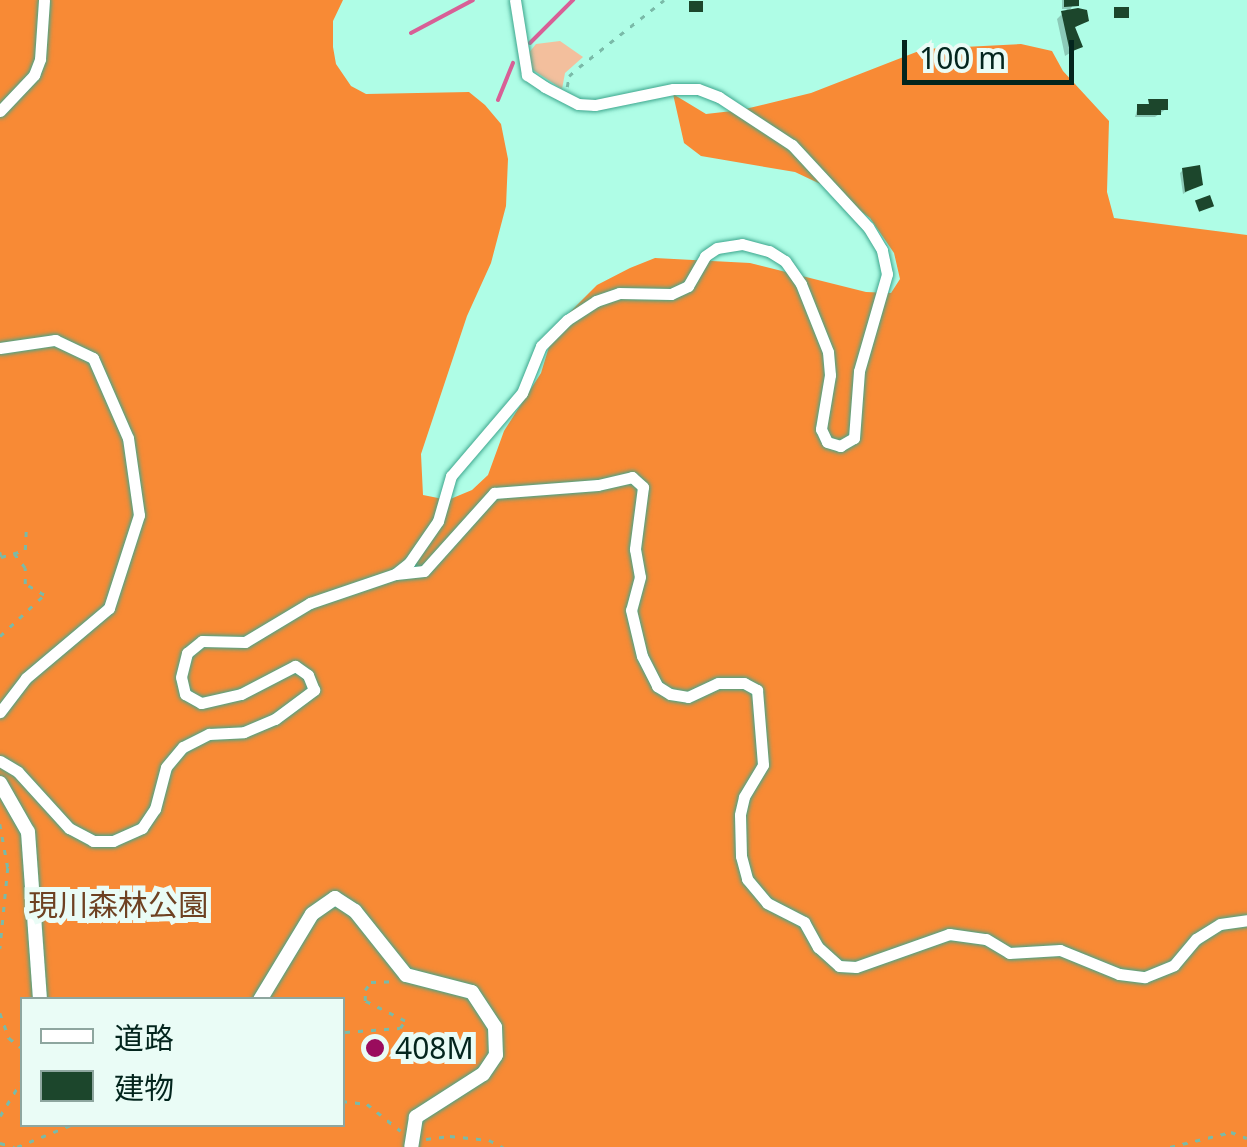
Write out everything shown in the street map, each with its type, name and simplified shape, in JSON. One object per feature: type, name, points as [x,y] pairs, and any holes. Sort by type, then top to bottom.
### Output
[{"type":"street","points":[[0,111],[34,75],[40,59],[44,0]]},
{"type":"street","points":[[394,574],[410,563],[438,522],[451,476],[462,458],[522,393],[541,346],[567,320],[596,301],[619,293],[672,294],[688,286],[704,256],[718,248],[742,244],[769,251],[785,261],[801,284],[828,352],[830,375],[820,428],[827,442],[840,446],[854,438],[858,371],[886,274],[875,239],[835,188],[792,145],[698,89],[595,105],[564,98],[526,75],[515,0]]},
{"type":"street","points":[[0,348],[55,340],[93,358],[128,438],[140,515],[109,608],[26,678],[0,712]]},
{"type":"street","points":[[0,761],[18,772],[70,828],[93,841],[128,835],[142,828],[155,809],[166,767],[183,747],[209,734],[244,732],[275,719],[314,690],[308,674],[295,666],[241,694],[201,702],[185,694],[181,676],[187,653],[202,641],[244,642],[310,603],[394,574],[424,570],[494,492],[598,485],[632,476],[643,487],[636,549],[640,578],[631,610],[642,656],[657,686],[670,694],[688,697],[718,683],[744,683],[757,690],[763,764],[744,797],[740,815],[741,856],[747,880],[754,894],[804,922],[818,947],[839,966],[856,967],[949,934],[986,939],[1009,953],[1060,950],[1118,974],[1145,977],[1174,965],[1196,939],[1220,924],[1247,920]]},
{"type":"street","points":[[0,783],[28,832],[40,997]]},
{"type":"street","points":[[262,997],[312,914],[335,898],[355,910],[399,970],[416,980],[472,992],[488,1012],[497,1042],[496,1055],[483,1074],[416,1117],[410,1142]]},
{"type":"path","points":[[564,98],[569,76],[578,67],[664,0]]},
{"type":"path","points":[[0,552],[1,556],[25,550],[26,532]]},
{"type":"path","points":[[0,636],[44,595],[25,584],[25,568],[14,554]]},
{"type":"path","points":[[0,824],[8,868],[0,949]]},
{"type":"path","points":[[345,1032],[400,1028],[405,1022],[365,1002],[364,990],[371,982],[416,980]]},
{"type":"path","points":[[0,1013],[10,1038],[20,1046]]},
{"type":"path","points":[[0,1116],[20,1083]]},
{"type":"path","points":[[345,1101],[367,1104],[410,1142],[450,1136],[488,1140],[502,1147]]},
{"type":"path","points":[[0,1143],[15,1147],[65,1127]]},
{"type":"path","points":[[1170,1147],[1231,1132],[1247,1138]]},
{"type":"shaded area","points":[[560,41],[583,57],[565,73],[562,89],[533,70],[527,55],[536,44]]},
{"type":"green space","name":"現川森林公園","points":[[0,0],[343,0],[333,21],[333,47],[336,64],[351,86],[366,94],[469,92],[485,105],[501,124],[508,159],[506,206],[491,263],[467,316],[421,454],[423,495],[448,500],[472,490],[488,475],[504,431],[541,373],[555,327],[597,285],[630,268],[655,258],[750,263],[866,292],[891,293],[900,279],[894,253],[870,218],[831,189],[795,172],[701,156],[684,143],[673,94],[706,114],[811,93],[924,49],[1021,44],[1052,51],[1063,71],[1109,121],[1107,192],[1114,218],[1247,235],[1247,1147],[0,1147]]},
{"type":"building","points":[[1064,0],[1079,0],[1079,6],[1064,7]]},
{"type":"building","points":[[689,1],[703,1],[703,12],[689,12]]},
{"type":"building","points":[[1114,7],[1129,7],[1129,18],[1114,18]]},
{"type":"building","points":[[1087,10],[1089,21],[1075,27],[1083,47],[1070,52],[1061,11]]},
{"type":"building","points":[[1148,99],[1168,99],[1168,110],[1161,110],[1161,115],[1137,115],[1137,104],[1149,104]]},
{"type":"building","points":[[1200,165],[1203,185],[1185,192],[1182,168]]},
{"type":"building","points":[[1210,195],[1214,206],[1199,212],[1195,200]]},
{"type":"waterway","points":[[411,33],[473,0]]},
{"type":"waterway","points":[[530,43],[573,0]]},
{"type":"waterway","points":[[498,100],[513,63]]},
{"type":"place","name":"408M","points":[[375,1048]]}]
